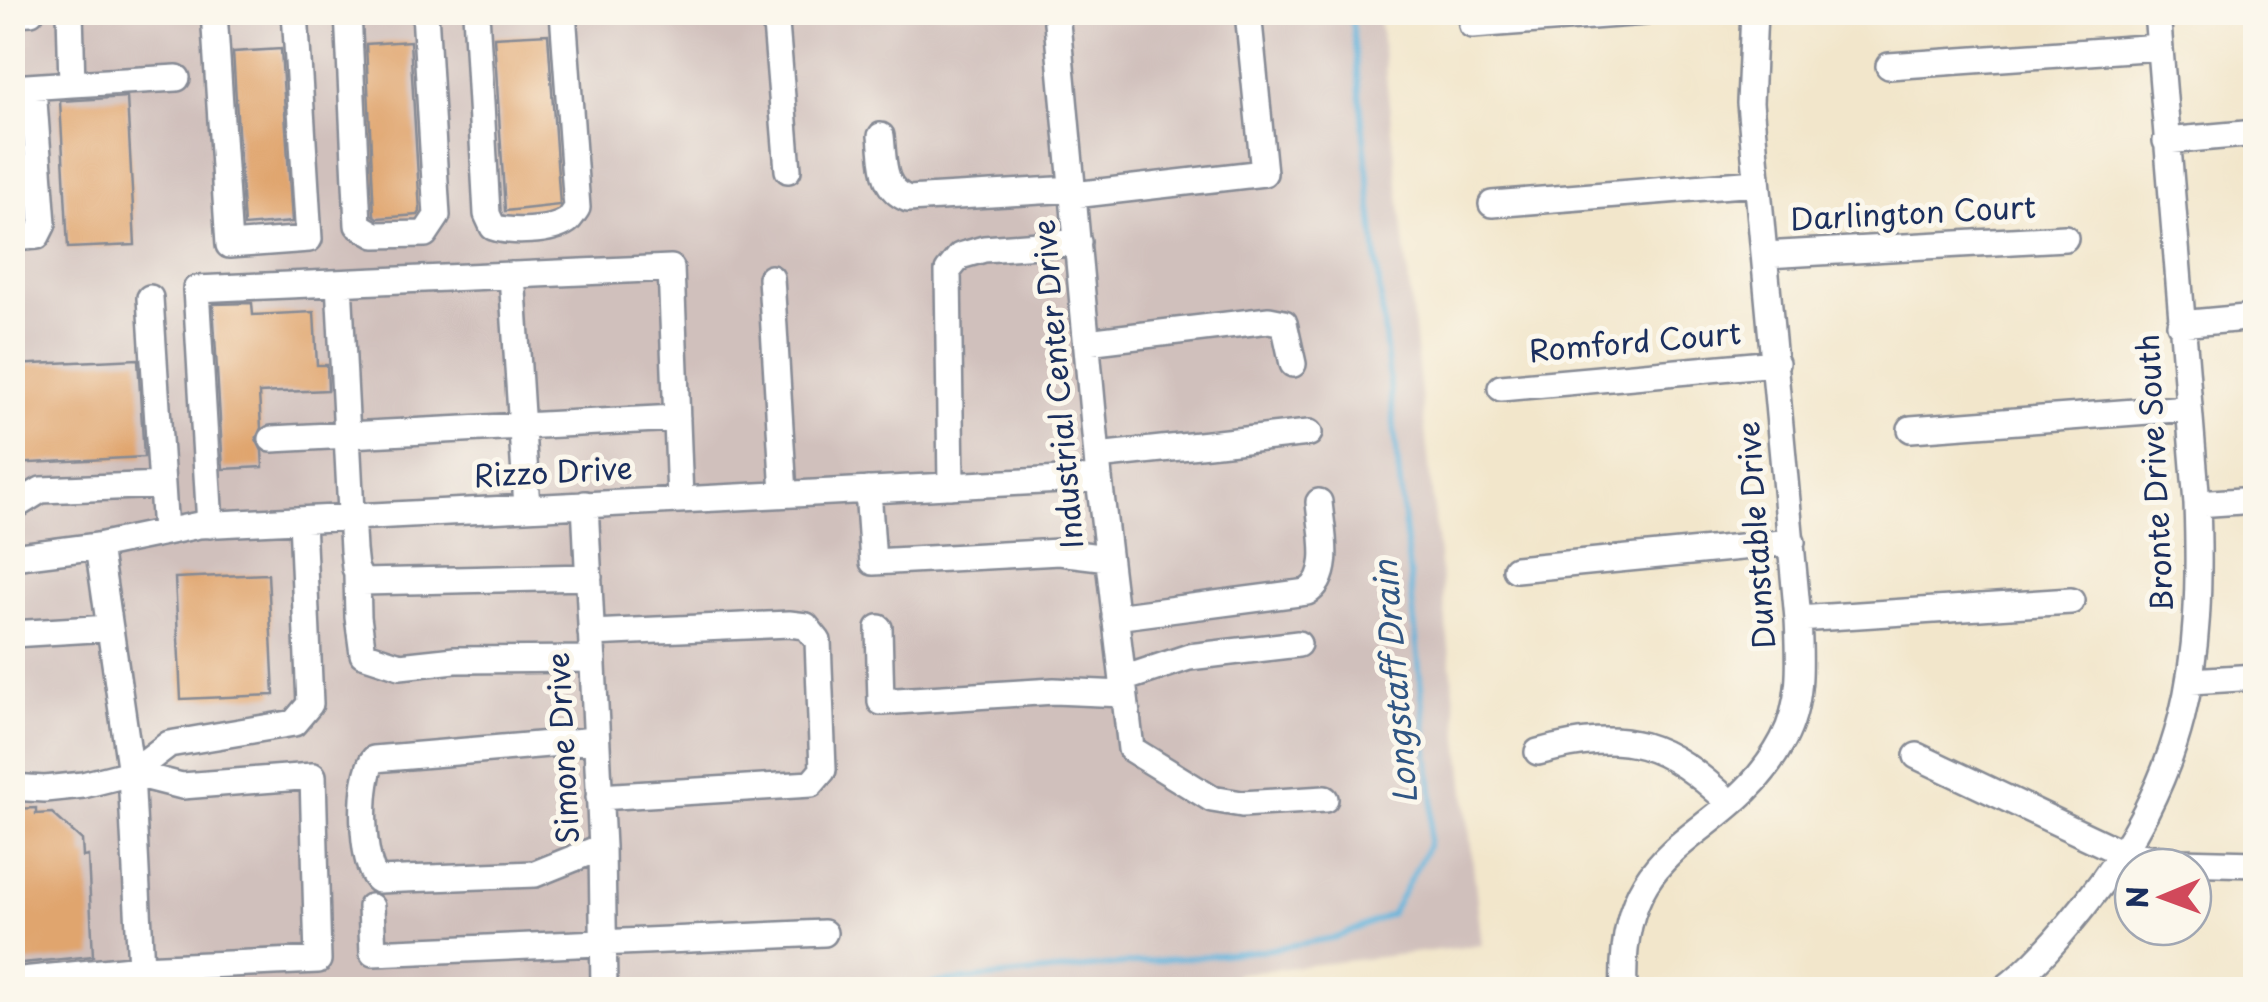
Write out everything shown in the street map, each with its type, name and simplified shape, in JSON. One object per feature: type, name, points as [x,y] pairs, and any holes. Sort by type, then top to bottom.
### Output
[{"type":"street","points":[[12,14],[31,12]]},
{"type":"street","points":[[70,12],[72,84]]},
{"type":"street","points":[[214,12],[228,245],[309,239],[295,12]]},
{"type":"street","points":[[348,12],[358,226],[375,236],[426,234],[438,216],[425,12]]},
{"type":"street","points":[[476,12],[487,214],[493,227],[502,230],[549,227],[568,221],[576,208],[563,12]]},
{"type":"street","points":[[775,12],[788,170]]},
{"type":"street","name":"Industrial Center Drive","points":[[1056,12],[1098,467],[1131,749],[1212,799],[1242,804],[1325,799]]},
{"type":"street","points":[[881,136],[889,186],[908,199],[1074,192],[1264,173],[1248,12]]},
{"type":"street","points":[[1472,25],[1645,12]]},
{"type":"street","name":"Dunstable Drive","points":[[1624,990],[1628,928],[1636,899],[1669,851],[1730,803],[1772,758],[1792,717],[1800,671],[1792,542],[1750,102],[1754,12]]},
{"type":"street","name":"Bronte Drive South","points":[[2125,847],[2170,759],[2191,681],[2200,586],[2197,504],[2157,12]]},
{"type":"street","points":[[1889,66],[2159,47]]},
{"type":"street","points":[[12,238],[37,236],[42,224],[23,88],[177,78]]},
{"type":"street","points":[[2166,141],[2256,133]]},
{"type":"street","points":[[1492,204],[1756,183]]},
{"type":"street","name":"Darlington Court","points":[[1765,256],[2065,238]]},
{"type":"street","points":[[951,486],[948,271],[960,256],[984,249],[1078,242]]},
{"type":"street","points":[[210,525],[196,289],[671,268],[680,499]]},
{"type":"street","points":[[512,275],[527,507]]},
{"type":"street","points":[[771,278],[784,494]]},
{"type":"street","points":[[339,283],[353,550],[363,654],[400,666],[455,660],[592,659]]},
{"type":"street","points":[[150,298],[165,532]]},
{"type":"street","points":[[2180,324],[2256,317]]},
{"type":"street","points":[[1087,342],[1269,320],[1284,324],[1292,364]]},
{"type":"street","name":"Romford Court","points":[[1500,388],[1776,363]]},
{"type":"street","points":[[1911,429],[2188,408]]},
{"type":"street","points":[[272,439],[677,418]]},
{"type":"street","name":"Rizzo Drive","points":[[12,557],[210,525],[951,486],[1308,433]]},
{"type":"street","points":[[12,508],[41,490],[162,485]]},
{"type":"street","points":[[868,490],[872,562],[1059,552],[1108,558]]},
{"type":"street","points":[[2197,504],[2256,500]]},
{"type":"street","points":[[1115,617],[1308,592],[1318,586],[1324,574],[1319,502]]},
{"type":"street","name":"Simone Drive","points":[[585,504],[602,847],[604,990]]},
{"type":"street","points":[[12,787],[83,785],[132,773],[170,744],[294,723],[310,704],[302,520]]},
{"type":"street","points":[[1516,569],[1792,542]]},
{"type":"street","points":[[98,546],[132,773],[142,968]]},
{"type":"street","points":[[357,576],[369,584],[589,577]]},
{"type":"street","points":[[1798,619],[2071,601]]},
{"type":"street","points":[[591,633],[789,624],[806,626],[818,640],[823,770],[811,784],[599,797]]},
{"type":"street","points":[[12,634],[110,628]]},
{"type":"street","points":[[878,628],[881,702],[1124,687],[1189,657],[1298,644]]},
{"type":"street","points":[[2191,681],[2256,678]]},
{"type":"street","points":[[596,740],[374,759],[365,782],[366,854],[370,870],[378,880],[472,878],[535,874],[602,847]]},
{"type":"street","points":[[1538,752],[1581,742],[1626,742],[1654,748],[1695,770],[1730,803]]},
{"type":"street","points":[[1917,756],[2113,848]]},
{"type":"street","points":[[12,981],[142,968],[318,960],[312,776],[182,786],[132,773]]},
{"type":"street","points":[[2213,863],[2256,864]]},
{"type":"street","name":"Bronte Drive South","points":[[2003,990],[2054,942],[2113,864]]},
{"type":"street","points":[[371,907],[373,953],[824,933]]},
{"type":"shaded area","points":[[12,13],[1379,13],[1482,945],[1235,974],[1235,990],[13,989]]},
{"type":"building","points":[[548,34],[560,205],[505,211],[494,37]]},
{"type":"building","points":[[410,41],[420,212],[378,218],[374,215],[366,44]]},
{"type":"building","points":[[281,49],[292,222],[244,226],[233,52]]},
{"type":"building","points":[[127,97],[135,245],[68,248],[60,101]]},
{"type":"building","points":[[252,303],[253,315],[314,312],[317,365],[327,365],[328,390],[259,393],[261,428],[256,439],[263,467],[223,469],[213,304]]},
{"type":"building","points":[[138,359],[144,457],[12,464],[12,365]]},
{"type":"building","points":[[268,574],[274,695],[181,699],[175,578]]},
{"type":"building","points":[[36,808],[36,814],[52,813],[82,840],[83,857],[88,856],[93,956],[12,964],[12,809]]},
{"type":"waterway","name":"Longstaff Drain","points":[[912,990],[941,982],[1266,950],[1338,937],[1391,914],[1428,846],[1433,800],[1351,12]]}]
